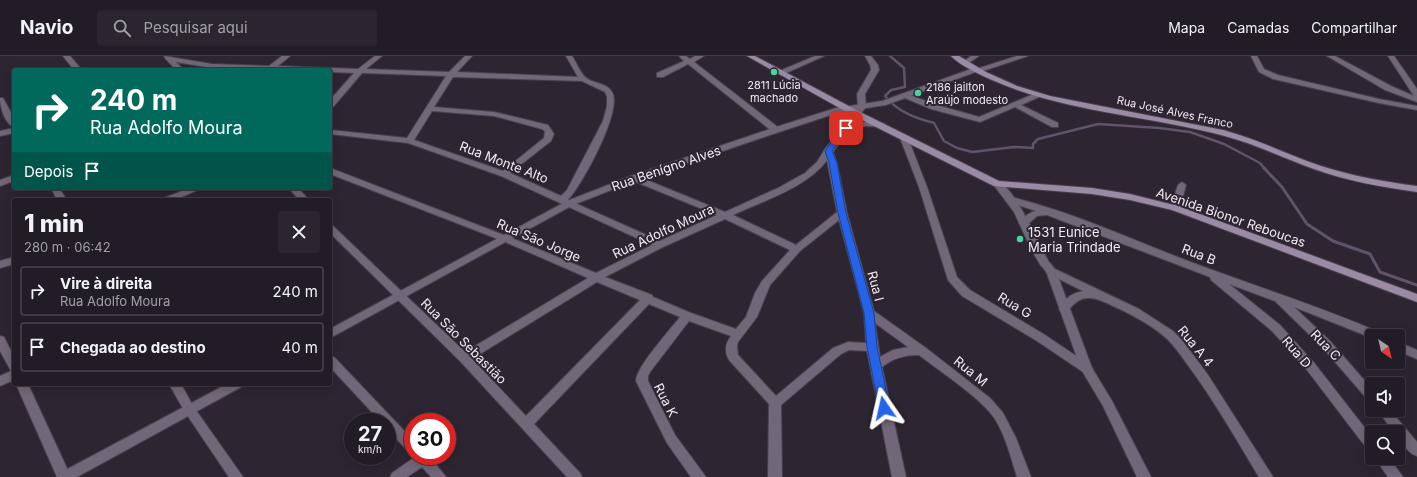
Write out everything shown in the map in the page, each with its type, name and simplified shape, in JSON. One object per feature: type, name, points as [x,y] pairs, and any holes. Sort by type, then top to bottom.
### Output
[{"type":"main road","name":"Avenida Bionor Reboucas","points":[[750,56],[855,109],[904,138],[996,184],[1092,191],[1130,197],[1175,208],[1417,298]]},
{"type":"main road","name":"Rua José Alves Franco","points":[[954,56],[977,70],[1036,94],[1222,132],[1350,178],[1383,185],[1417,189]]},
{"type":"street","points":[[66,56],[76,68]]},
{"type":"street","points":[[270,68],[287,56]]},
{"type":"street","points":[[332,103],[361,70],[379,56]]},
{"type":"street","points":[[409,141],[452,73],[469,56]]},
{"type":"street","points":[[569,56],[583,79]]},
{"type":"street","points":[[682,56],[776,130]]},
{"type":"street","points":[[660,75],[701,56]]},
{"type":"street","points":[[781,72],[821,56]]},
{"type":"street","points":[[855,109],[861,94],[875,70],[874,65],[868,56]]},
{"type":"street","points":[[965,63],[976,56]]},
{"type":"street","name":"Rua Benígno Alves","points":[[332,333],[398,295],[506,239],[566,202],[776,130],[839,110],[872,106],[977,70],[1025,56]]},
{"type":"street","points":[[1254,56],[1261,71],[1276,77],[1365,98],[1417,108]]},
{"type":"street","points":[[1330,56],[1388,88],[1417,100]]},
{"type":"street","points":[[1391,56],[1417,95]]},
{"type":"street","points":[[167,57],[212,66],[250,68]]},
{"type":"street","points":[[167,57],[178,68]]},
{"type":"street","points":[[204,68],[212,66]]},
{"type":"street","points":[[332,70],[583,79],[602,87],[608,91],[611,97],[612,106],[597,143],[566,202]]},
{"type":"street","points":[[904,96],[934,108],[980,120],[1016,105],[1036,94]]},
{"type":"street","points":[[0,100],[12,121]]},
{"type":"street","points":[[1016,105],[1055,125]]},
{"type":"street","points":[[430,109],[494,114],[545,127],[550,134],[548,139],[504,174]]},
{"type":"street","name":"Rua Adolfo Moura","points":[[464,358],[595,278],[660,245],[727,216],[781,190],[814,171],[852,122],[855,109]]},
{"type":"street","points":[[846,128],[866,124],[882,125]]},
{"type":"street","points":[[0,134],[12,131]]},
{"type":"street","name":"Rua Monte Alto","points":[[332,132],[409,141],[504,174],[660,245]]},
{"type":"street","name":"Rua G","points":[[904,138],[923,187],[952,278],[966,293],[1041,338],[1087,369],[1108,404],[1144,477]]},
{"type":"street","name":"Rua I","points":[[828,151],[833,163],[842,213],[869,313],[872,347],[898,477]]},
{"type":"street","name":"Rua São Jorge","points":[[332,172],[506,239],[595,278],[648,298],[687,316],[737,334]]},
{"type":"street","points":[[634,178],[727,216],[796,250]]},
{"type":"street","points":[[0,183],[12,179]]},
{"type":"street","points":[[996,184],[1011,200],[1024,223],[1031,242],[1048,268],[1087,369]]},
{"type":"street","points":[[1175,208],[1182,184]]},
{"type":"street","points":[[295,190],[302,198]]},
{"type":"street","points":[[174,198],[185,194]]},
{"type":"street","name":"Rua B","points":[[1011,200],[1049,212],[1365,331]]},
{"type":"street","points":[[1024,223],[1034,214],[1049,212]]},
{"type":"street","points":[[775,477],[775,403],[733,357],[730,350],[731,343],[737,334],[750,321],[757,299],[767,282],[796,250],[842,213]]},
{"type":"street","name":"Rua São Sebastião","points":[[332,231],[464,358],[575,477]]},
{"type":"street","points":[[0,265],[12,261]]},
{"type":"street","name":"Rua A 4","points":[[1048,268],[1159,326],[1178,343],[1204,378],[1266,477]]},
{"type":"street","name":"Rua D","points":[[1208,273],[1248,303],[1276,328],[1311,367],[1365,437]]},
{"type":"street","points":[[1064,308],[1068,301],[1076,296],[1086,294],[1102,296]]},
{"type":"street","name":"Rua C","points":[[1277,297],[1326,344],[1365,389]]},
{"type":"street","points":[[526,424],[648,298]]},
{"type":"street","name":"Rua M","points":[[869,313],[922,350],[971,389],[999,416],[1012,442],[1024,477]]},
{"type":"street","name":"Rua K","points":[[687,316],[646,369],[642,376],[642,381],[671,439],[699,477]]},
{"type":"street","points":[[0,340],[12,364]]},
{"type":"street","points":[[775,403],[837,351],[848,346],[872,347]]},
{"type":"street","points":[[1405,349],[1417,355]]},
{"type":"street","points":[[876,366],[888,356],[896,352],[922,350]]},
{"type":"street","points":[[332,362],[404,438]]},
{"type":"street","points":[[0,381],[12,375]]},
{"type":"street","points":[[23,386],[65,477],[233,386]]},
{"type":"street","points":[[176,386],[189,409],[236,477]]},
{"type":"street","points":[[1389,417],[1417,451]]},
{"type":"street","points":[[396,477],[412,465]]},
{"type":"street","points":[[429,465],[439,477]]},
{"type":"street","points":[[1387,465],[1396,477]]},
{"type":"waterway","points":[[890,56],[904,68],[905,87],[891,90],[885,96],[890,102],[907,114],[934,123],[944,141],[957,148],[972,152],[1014,147],[1033,148],[1033,144],[1038,139],[1098,124],[1159,128],[1190,132],[1224,144],[1260,163],[1265,169]]},
{"type":"waterway","points":[[1264,168],[1282,187],[1307,224],[1333,241],[1370,254],[1380,272],[1417,285]]},
{"type":"place","name":"2811 Lúcia machado","points":[[774,72]]},
{"type":"place","name":"2186 jailton Araújo modesto","points":[[918,93]]},
{"type":"place","name":"1531 Eunice Maria Trindade","points":[[1020,239]]},
{"type":"route","points":[[846,128],[828,151],[833,163],[842,213],[869,313],[872,347],[884,408]]}]
